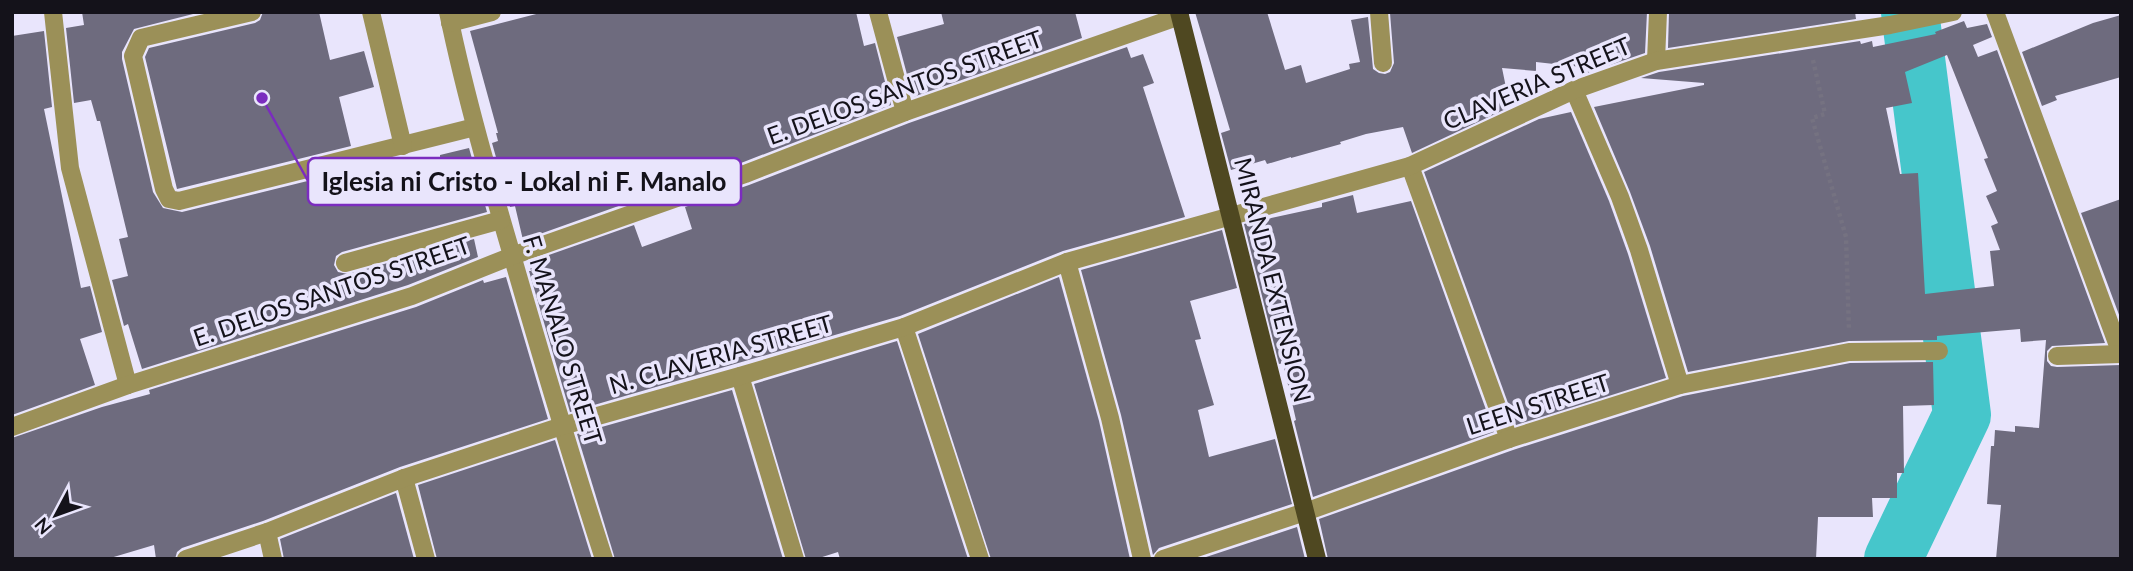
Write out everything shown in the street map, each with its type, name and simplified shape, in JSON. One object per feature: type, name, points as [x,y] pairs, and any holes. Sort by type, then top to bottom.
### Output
[{"type":"main road","name":"MIRANDA EXTENSION","points":[[1180,14],[1317,559]]},
{"type":"street","points":[[53,12],[70,168],[128,385]]},
{"type":"street","points":[[252,12],[141,38],[135,48],[133,56],[164,189],[169,199],[179,201],[475,127]]},
{"type":"street","points":[[371,12],[403,146]]},
{"type":"street","points":[[449,18],[492,12]]},
{"type":"street","points":[[878,12],[905,112]]},
{"type":"street","points":[[1379,12],[1383,63]]},
{"type":"street","points":[[1657,61],[1658,12]]},
{"type":"street","points":[[1995,12],[2121,354],[2057,356]]},
{"type":"street","name":"CLAVERIA STREET","points":[[1230,215],[1410,166],[1574,90],[1657,61],[1951,13]]},
{"type":"street","name":"E. DELOS SANTOS STREET","points":[[12,427],[128,385],[412,296],[512,256],[745,174],[905,112],[1180,14]]},
{"type":"street","name":"F. MANALO STREET","points":[[449,18],[501,220],[604,559]]},
{"type":"street","points":[[1574,90],[1639,250],[1680,385]]},
{"type":"street","points":[[1410,166],[1509,439]]},
{"type":"street","name":"N. CLAVERIA STREET","points":[[186,559],[267,532],[404,478],[562,426],[904,327],[1067,262],[1230,215]]},
{"type":"street","points":[[345,263],[501,220]]},
{"type":"street","points":[[1067,262],[1110,418],[1142,559]]},
{"type":"street","points":[[904,327],[980,559]]},
{"type":"street","name":"LEEN STREET","points":[[1163,559],[1305,512],[1509,439],[1680,385],[1849,352],[1939,352]]},
{"type":"street","points":[[740,376],[796,559]]},
{"type":"street","points":[[404,478],[426,559]]},
{"type":"street","points":[[267,532],[273,559]]},
{"type":"path","points":[[1808,38],[1825,114],[1812,118],[1846,237],[1849,352]]},
{"type":"building","points":[[82,12],[201,12],[134,29],[122,52],[153,192],[163,208],[182,212],[356,169],[358,176],[469,148],[487,212],[342,252],[336,256],[334,265],[338,272],[348,274],[474,239],[478,257],[408,285],[142,369],[128,324],[124,326],[112,280],[128,276],[119,239],[128,237],[100,121],[97,121],[91,100],[74,103],[66,28],[84,25]]},
{"type":"building","points":[[263,12],[319,12],[330,60],[364,51],[374,87],[339,97],[351,146],[177,189],[145,57],[149,48],[255,23],[260,20]]},
{"type":"building","points":[[544,12],[856,12],[864,46],[875,43],[891,105],[678,186],[677,184],[626,199],[627,203],[523,240],[515,206],[510,207],[492,143],[498,141],[498,133],[470,31]]},
{"type":"building","points":[[941,12],[1075,12],[1082,38],[913,97],[897,37],[944,24]]},
{"type":"building","points":[[1195,12],[1267,12],[1285,70],[1301,65],[1306,83],[1350,69],[1349,64],[1360,62],[1351,20],[1368,17],[1373,69],[1385,74],[1390,72],[1394,63],[1390,13],[1394,12],[1647,12],[1645,53],[1584,74],[1581,67],[1536,62],[1536,71],[1502,68],[1510,107],[1412,153],[1403,127],[1366,134],[1340,142],[1341,144],[1267,164],[1265,160],[1231,170],[1221,133],[1230,130]]},
{"type":"building","points":[[1669,12],[1855,12],[1856,19],[1668,48]]},
{"type":"building","points":[[2121,15],[2121,77],[2055,96],[2057,100],[2042,106],[2022,52],[2093,23]]},
{"type":"building","points":[[1964,21],[1967,28],[1987,24],[1992,37],[1973,45],[1978,57],[1997,50],[2105,343],[2052,346],[2047,351],[2047,361],[2051,366],[2057,367],[2121,365],[2121,559],[1996,559],[2001,505],[1987,504],[1991,446],[1994,446],[1995,430],[2015,432],[2015,426],[2039,428],[2046,340],[2021,342],[2020,329],[1937,336],[1937,340],[1849,341],[1688,372],[1650,246],[1594,107],[1704,85],[1641,78],[1659,72],[1860,41],[1861,44],[1872,41],[1873,47],[1936,34],[1935,32]],"holes":[[[1947,55],[1988,158],[1984,159],[1997,191],[1986,196],[1998,223],[1991,226],[2000,250],[1990,251],[1994,286],[1925,294],[1918,173],[1900,174],[1886,108],[1912,103],[1905,72]]]},
{"type":"building","points":[[44,31],[52,107],[44,109],[81,288],[90,286],[102,332],[80,339],[95,385],[12,415],[12,36]]},
{"type":"building","points":[[1127,47],[1131,58],[1143,54],[1154,83],[1143,87],[1185,217],[1063,251],[900,316],[570,412],[529,271],[529,262],[634,225],[642,247],[692,229],[685,207],[909,123]]},
{"type":"building","points":[[1571,112],[1609,201],[1628,254],[1666,378],[1516,425],[1424,172],[1539,119]]},
{"type":"building","points":[[1353,195],[1357,213],[1411,201],[1494,432],[1313,497],[1283,363],[1279,364],[1244,224],[1322,207],[1322,203]]},
{"type":"building","points":[[2121,199],[2121,320],[2081,213]]},
{"type":"building","points":[[1222,230],[1237,288],[1190,301],[1201,339],[1195,340],[1214,405],[1198,410],[1209,457],[1275,439],[1292,504],[1159,548],[1153,555],[1121,415],[1081,270]]},
{"type":"building","points":[[506,277],[548,419],[400,467],[263,521],[182,548],[175,559],[156,559],[154,545],[107,559],[12,559],[12,438],[102,407],[150,394],[149,390],[416,307],[483,280],[484,283]]},
{"type":"building","points":[[1059,277],[1099,421],[1130,559],[991,559],[918,334]]},
{"type":"building","points":[[897,341],[968,559],[840,559],[838,552],[816,559],[806,559],[754,384]]},
{"type":"building","points":[[1933,362],[1934,405],[1903,406],[1904,473],[1897,473],[1897,498],[1872,498],[1873,517],[1818,517],[1816,559],[1328,559],[1319,519],[1513,450],[1683,396],[1850,363]]},
{"type":"building","points":[[732,390],[783,559],[615,559],[577,434]]},
{"type":"building","points":[[555,440],[592,559],[437,559],[418,485]]},
{"type":"building","points":[[396,493],[414,559],[284,559],[280,539]]},
{"type":"building","points":[[1297,527],[1305,559],[1200,559]]},
{"type":"waterway","points":[[1893,559],[1962,415],[1910,12]]},
{"type":"place","name":"Iglesia ni Cristo - Lokal ni F. Manalo","points":[[262,98]]}]
